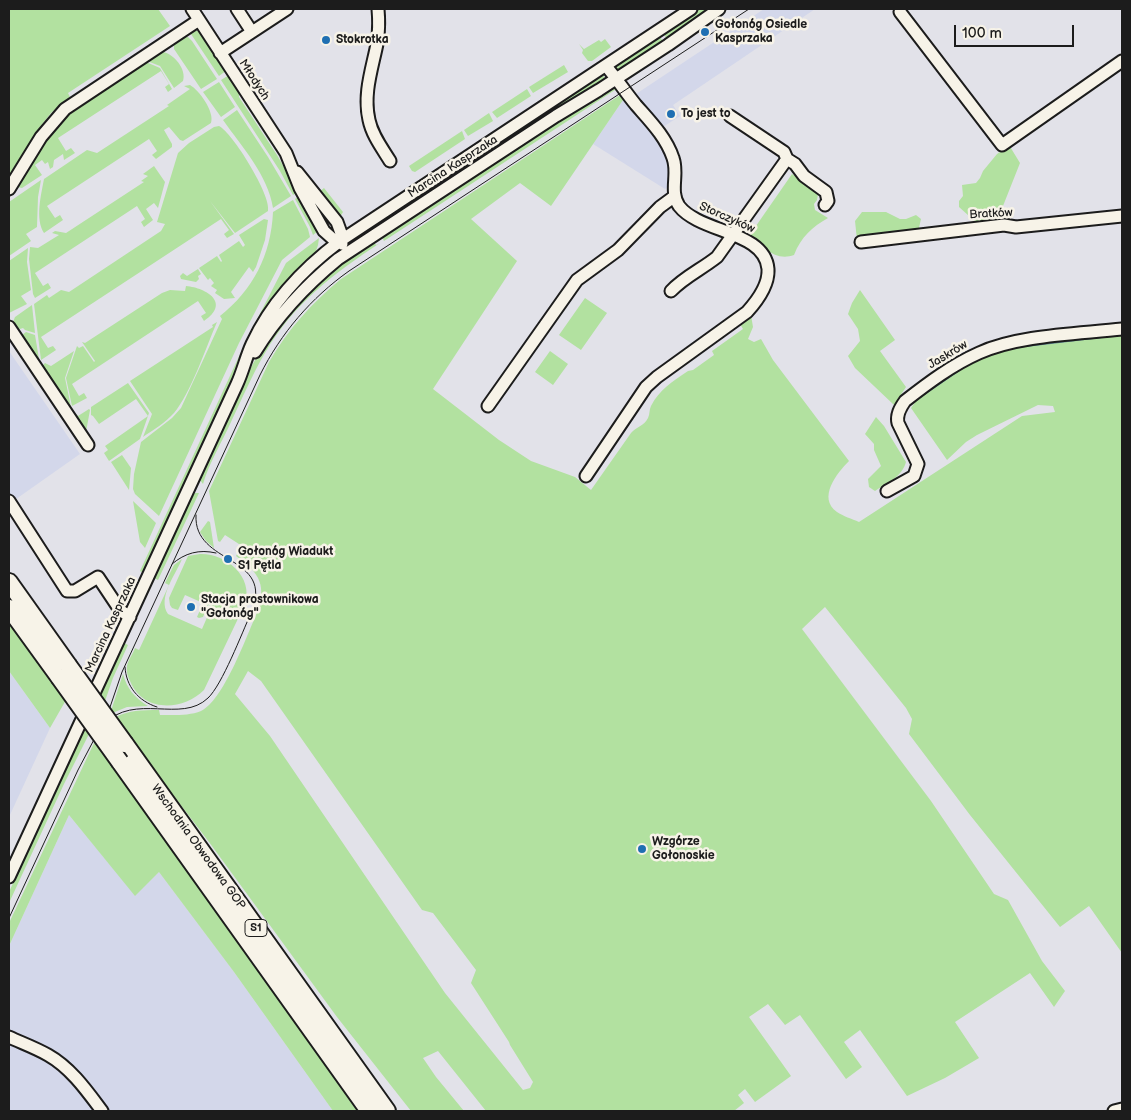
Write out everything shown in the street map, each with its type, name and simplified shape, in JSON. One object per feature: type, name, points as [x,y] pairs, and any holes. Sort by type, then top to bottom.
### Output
[{"type":"highway","name":"Wschodnia Obwodowa GOP","points":[[9,582],[120,762],[369,1111]]},
{"type":"highway","name":"Wschodnia Obwodowa GOP","points":[[9,608],[125,744],[387,1111]]},
{"type":"street","name":"Młodych","points":[[192,9],[283,149],[293,168],[300,188],[324,231],[333,239],[340,241],[348,253]]},
{"type":"street","points":[[237,9],[252,32]]},
{"type":"street","points":[[220,53],[287,9]]},
{"type":"street","points":[[378,9],[377,39],[368,84],[367,106],[369,121],[374,134],[390,161]]},
{"type":"street","name":"Marcina Kasprzaka","points":[[9,877],[237,384],[252,345],[267,317],[295,281],[340,241],[640,44],[658,29],[691,9]]},
{"type":"street","name":"Marcina Kasprzaka","points":[[237,384],[258,348],[286,309],[320,274],[348,253],[720,9]]},
{"type":"street","points":[[900,12],[1002,145],[1122,60]]},
{"type":"street","points":[[9,189],[41,137],[65,109],[199,20]]},
{"type":"street","points":[[488,406],[577,280],[618,250],[660,207],[675,196],[675,165],[671,153],[655,126],[606,66]]},
{"type":"street","points":[[730,116],[781,150],[804,176],[826,192],[828,197],[825,205]]},
{"type":"street","points":[[672,291],[683,280],[717,257],[734,236],[787,159]]},
{"type":"street","name":"Młodych","points":[[293,168],[337,222],[341,233],[340,241]]},
{"type":"street","name":"Storczyków","points":[[586,476],[650,382],[740,318],[750,309],[768,278],[767,261],[762,252],[755,246],[692,218],[678,204],[675,196]]},
{"type":"street","name":"Bratków","points":[[861,242],[1004,225],[1016,227],[1122,216]]},
{"type":"street","points":[[337,222],[364,225]]},
{"type":"street","points":[[317,260],[322,246],[324,231]]},
{"type":"street","points":[[9,326],[88,445]]},
{"type":"street","name":"Jaskrów","points":[[887,491],[914,476],[918,464],[898,424],[897,418],[901,406],[941,374],[979,352],[1002,344],[1122,329]]},
{"type":"street","points":[[9,501],[67,591],[75,592],[98,577],[120,610],[130,617]]},
{"type":"street","points":[[9,1037],[48,1055],[63,1065],[102,1111]]},
{"type":"street","points":[[1114,1111],[1122,1109]]},
{"type":"shaded area","points":[[764,9],[815,9],[673,105],[680,116],[663,127],[681,158],[669,186],[665,189],[593,144],[623,100],[636,94]]},
{"type":"shaded area","points":[[9,351],[80,454],[9,504]]},
{"type":"shaded area","points":[[9,671],[50,728],[9,817]]},
{"type":"shaded area","points":[[69,815],[135,895],[159,872],[234,972],[333,1111],[108,1111],[98,1097],[39,1044],[9,1030],[9,946]]},
{"type":"shaded area","points":[[9,1044],[53,1065],[61,1071],[98,1111],[9,1111]]},
{"type":"green space","points":[[9,9],[158,9],[170,26],[68,93],[70,97],[51,113],[40,127],[9,176]]},
{"type":"green space","points":[[700,9],[712,9],[673,34],[669,42],[661,30]]},
{"type":"green space","points":[[189,31],[202,33],[227,70],[219,76]]},
{"type":"green space","points":[[657,33],[665,44],[616,71],[613,67]]},
{"type":"green space","points":[[185,37],[192,41],[217,79],[201,89],[174,49],[174,44]]},
{"type":"green space","points":[[605,39],[611,47],[592,61],[588,61],[582,53],[583,50],[579,44],[584,49],[599,40],[601,42]]},
{"type":"green space","points":[[162,52],[171,55],[183,72],[183,81],[174,88],[160,66],[147,61]]},
{"type":"green space","points":[[146,62],[160,68],[172,89],[168,92],[165,87],[169,84],[161,71],[58,138],[66,151],[71,148],[75,153],[64,160],[63,154],[54,160],[53,167],[50,169],[48,162],[45,164],[42,160],[35,165],[42,175],[22,188],[17,187],[45,141],[66,117]]},
{"type":"green space","points":[[564,65],[568,72],[533,93],[529,87]]},
{"type":"green space","points":[[603,74],[605,79],[372,231],[376,228],[374,224]]},
{"type":"green space","points":[[229,75],[239,90],[239,97],[277,155],[298,192],[293,195],[280,171],[221,80]]},
{"type":"green space","points":[[219,82],[235,107],[221,117],[203,92]]},
{"type":"green space","points":[[190,85],[198,91],[208,107],[212,118],[211,123],[183,141],[169,127],[164,130],[172,147],[156,159],[152,155],[157,151],[149,139],[47,206],[55,218],[60,215],[63,220],[44,233],[39,214],[44,179],[87,150],[97,153],[169,106],[167,105],[190,89],[184,86]]},
{"type":"green space","points":[[612,85],[618,88],[384,241],[382,237]]},
{"type":"green space","points":[[527,89],[531,96],[497,118],[492,112]]},
{"type":"green space","points":[[623,93],[623,100],[551,206],[520,183],[471,219],[517,261],[433,389],[499,440],[531,461],[575,477],[591,490],[631,433],[646,421],[654,400],[662,391],[677,378],[693,370],[714,355],[712,351],[743,329],[740,324],[751,315],[753,327],[748,339],[754,342],[761,339],[773,360],[849,461],[839,472],[831,486],[829,500],[831,506],[837,512],[859,522],[1022,416],[1055,412],[1053,406],[1038,405],[977,435],[966,442],[947,460],[911,408],[918,398],[965,364],[984,356],[1034,342],[1122,333],[1122,953],[1089,906],[1060,927],[970,815],[909,734],[912,719],[906,708],[825,607],[802,629],[931,801],[994,894],[1008,900],[1042,961],[1065,991],[1054,1007],[1030,973],[955,1022],[979,1058],[945,1078],[907,1096],[860,1030],[844,1042],[862,1067],[846,1079],[800,1015],[785,1025],[768,1004],[749,1017],[791,1076],[755,1102],[745,1089],[738,1095],[744,1103],[734,1111],[486,1111],[438,1051],[423,1058],[464,1111],[411,1111],[337,1017],[209,842],[114,718],[125,713],[141,710],[159,710],[160,715],[186,714],[201,711],[217,695],[233,668],[256,615],[261,588],[260,581],[256,575],[236,556],[242,546],[225,535],[220,542],[218,541],[209,491],[276,350],[301,317],[341,279]],"holes":[[[248,671],[261,681],[422,910],[433,913],[476,970],[471,983],[533,1082],[530,1088],[523,1090],[445,993],[270,736],[235,694]]]},
{"type":"green space","points":[[237,110],[291,196],[273,208],[266,184],[260,173],[223,120]]},
{"type":"green space","points":[[489,113],[493,121],[468,136],[464,130]]},
{"type":"green space","points":[[219,126],[233,140],[250,165],[264,192],[268,203],[268,211],[235,233],[210,201],[234,234],[227,238],[224,234],[229,230],[221,219],[41,337],[48,348],[53,346],[56,350],[41,360],[34,304],[47,295],[49,298],[61,290],[69,292],[161,231],[165,224],[157,222],[178,153],[189,143],[214,127]]},
{"type":"green space","points":[[462,131],[465,139],[415,172],[412,171],[409,166]]},
{"type":"green space","points":[[1009,145],[1020,163],[1001,211],[1002,221],[978,224],[959,207],[959,201],[963,196],[962,185],[976,183],[997,154]]},
{"type":"green space","points":[[154,166],[165,182],[158,208],[154,203],[146,209],[153,220],[144,227],[141,222],[145,219],[137,206],[35,273],[43,286],[48,283],[51,288],[35,298],[29,259],[30,247],[38,248],[59,235],[52,233],[55,231],[66,233],[144,182],[141,181],[148,176],[143,174]]},
{"type":"green space","points":[[792,174],[814,189],[818,194],[814,204],[815,210],[828,218],[808,233],[794,255],[787,257],[775,255],[749,236]]},
{"type":"green space","points":[[41,180],[38,197],[37,227],[26,234],[31,241],[9,256],[9,202]]},
{"type":"green space","points":[[324,188],[343,212],[340,217],[319,192]]},
{"type":"green space","points":[[300,195],[318,231],[313,235],[295,199]]},
{"type":"green space","points":[[293,200],[308,229],[310,237],[282,260],[239,343],[159,516],[135,494],[133,489],[134,474],[141,442],[172,418],[181,408],[222,319],[220,316],[242,295],[258,270],[269,243],[273,212]]},
{"type":"green space","points":[[862,212],[886,212],[900,219],[916,215],[921,219],[918,232],[857,240],[855,221]]},
{"type":"green space","points":[[264,219],[268,220],[265,240],[256,267],[253,272],[249,267],[231,292],[235,298],[224,299],[215,293],[217,290],[211,286],[214,283],[210,278],[208,280],[199,268],[217,256],[221,262],[219,255],[239,241],[243,247],[245,245],[239,235]]},
{"type":"green space","points":[[319,238],[315,254],[245,351],[143,573],[140,571],[247,339],[286,263]]},
{"type":"green space","points":[[373,241],[376,245],[380,243],[346,266],[316,291],[302,304],[276,335],[251,378],[212,460],[203,484],[200,480],[229,414],[248,373],[272,334],[285,316],[315,285]]},
{"type":"green space","points":[[28,248],[27,262],[31,290],[21,296],[27,304],[9,313],[9,261]]},
{"type":"green space","points":[[198,269],[201,274],[196,282],[181,279],[180,276],[183,273],[187,276]]},
{"type":"green space","points":[[186,286],[208,293],[213,298],[216,308],[212,314],[204,321],[201,316],[206,313],[198,301],[72,384],[79,396],[84,393],[87,398],[72,406],[66,378],[77,346],[79,348],[83,346],[94,362],[82,342],[85,343],[162,293],[170,290],[185,291]]},
{"type":"green space","points":[[860,290],[895,340],[880,351],[906,387],[894,405],[855,368],[848,356],[860,341],[858,329],[848,314]]},
{"type":"green space","points":[[585,298],[607,313],[581,350],[559,335]]},
{"type":"green space","points":[[32,305],[35,333],[23,328],[17,328],[13,322],[15,317]]},
{"type":"green space","points":[[217,322],[192,382],[180,404],[167,420],[143,437],[152,414],[130,381],[213,327],[212,325]]},
{"type":"green space","points":[[26,332],[35,335],[39,359],[22,335]]},
{"type":"green space","points":[[74,351],[65,378],[71,407],[68,406],[42,366],[45,363],[51,366]]},
{"type":"green space","points":[[550,351],[568,364],[553,385],[535,372]]},
{"type":"green space","points":[[128,383],[149,413],[148,416],[136,399],[99,424],[91,415],[91,407]]},
{"type":"green space","points":[[89,409],[86,432],[74,415],[74,412],[78,416]]},
{"type":"green space","points":[[148,416],[140,439],[109,461],[104,453],[108,450],[105,446]]},
{"type":"green space","points":[[876,417],[884,426],[906,462],[898,476],[875,491],[869,487],[868,479],[881,466],[874,450],[874,444],[865,434]]},
{"type":"green space","points":[[122,455],[131,468],[129,490],[111,462]]},
{"type":"green space","points":[[195,493],[199,493],[158,580],[154,578]]},
{"type":"green space","points":[[133,501],[156,523],[145,548],[140,542]]},
{"type":"green space","points":[[208,521],[210,522],[214,548],[200,532]]},
{"type":"green space","points":[[200,554],[219,557],[235,568],[245,584],[247,594],[245,604],[204,690],[195,697],[175,705],[154,703],[144,699],[136,691],[128,676],[128,664],[135,648],[139,650],[169,585],[165,583],[174,565],[182,559],[166,594],[165,608],[168,614],[202,629],[212,606],[208,605],[203,617],[199,618],[197,617],[203,603],[185,595],[178,610],[172,608],[169,598],[188,556]]},
{"type":"green space","points":[[9,621],[66,700],[50,728],[9,671]]},
{"type":"green space","points":[[124,643],[128,645],[104,704],[64,784],[9,903],[9,892]]},
{"type":"green space","points":[[123,674],[132,693],[148,706],[127,707],[110,714]]},
{"type":"green space","points":[[94,743],[360,1111],[333,1111],[234,972],[159,872],[135,896],[69,815],[9,946],[9,923]]},
{"type":"waterway","points":[[1015,347],[1108,336]]},
{"type":"waterway","points":[[921,396],[959,370]]},
{"type":"tram line","points":[[9,918],[78,770],[108,713],[122,672],[260,375],[277,345],[298,317],[335,281],[349,271],[749,9]]},
{"type":"tram line","points":[[104,724],[116,715],[130,710],[185,709],[197,705],[208,698],[213,691],[237,645],[251,613],[256,594],[253,580],[244,570],[207,544],[199,531],[196,515]]},
{"type":"tram line","points":[[172,564],[192,553],[204,551],[216,553]]},
{"type":"tram line","points":[[125,667],[128,680],[134,692],[144,701],[157,707]]},
{"type":"place","name":"Gołonóg Osiedle Kasprzaka","points":[[705,32]]},
{"type":"place","name":"Stokrotka","points":[[326,40]]},
{"type":"place","name":"To jest to","points":[[671,114]]},
{"type":"place","name":"Gołonóg Wiadukt S1 Pętla","points":[[228,559]]},
{"type":"place","name":"Stacja prostownikowa \"Gołonóg\"","points":[[191,607]]},
{"type":"place","name":"Wzgórze Gołonoskie","points":[[642,849]]}]
